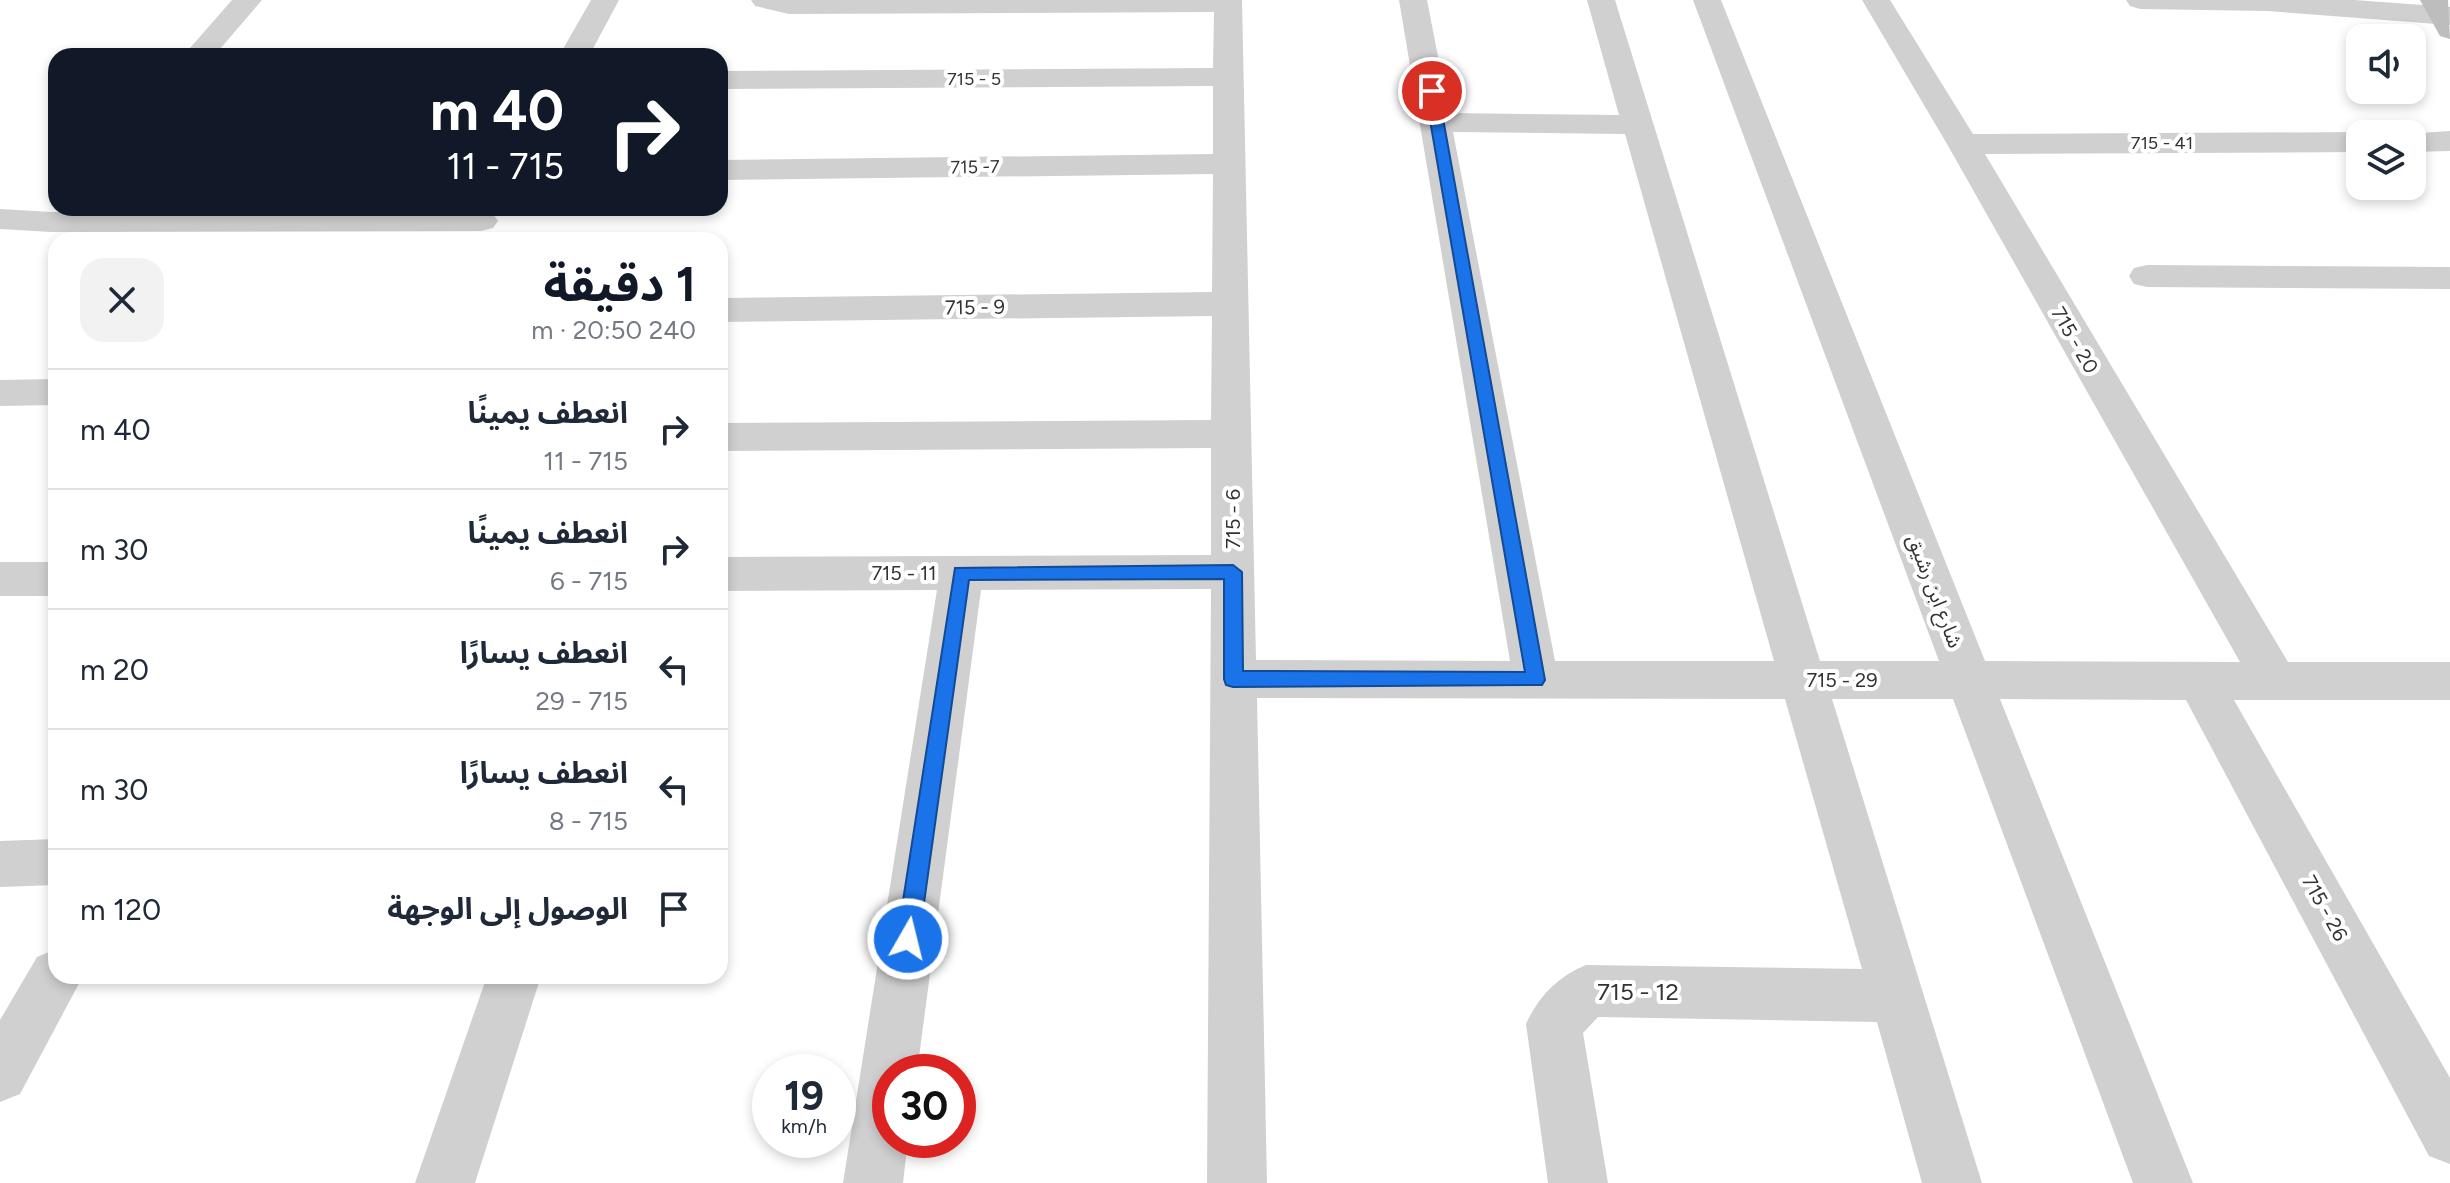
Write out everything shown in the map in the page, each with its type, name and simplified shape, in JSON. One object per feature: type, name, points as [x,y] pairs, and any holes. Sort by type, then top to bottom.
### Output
[{"type":"street","points":[[205,48],[248,0]]},
{"type":"street","points":[[578,48],[605,0]]},
{"type":"street","points":[[1413,0],[1438,122],[1536,680]]},
{"type":"street","points":[[1601,0],[1952,1183]]},
{"type":"street","name":"شارع ابن رشيق","points":[[1707,0],[2163,1183]]},
{"type":"street","name":"715 - 20","points":[[1876,0],[2275,681]]},
{"type":"street","points":[[2140,0],[2266,1],[2444,15]]},
{"type":"street","points":[[777,2],[1228,1]]},
{"type":"street","name":"715 - 6","points":[[1228,1],[1237,1183]]},
{"type":"street","name":"715 - 5","points":[[728,80],[1229,77]]},
{"type":"street","points":[[1438,122],[1638,125]]},
{"type":"street","points":[[2426,142],[2450,141]]},
{"type":"street","name":"715 - 41","points":[[1963,144],[2346,142]]},
{"type":"street","name":"715 -7","points":[[728,170],[1230,164]]},
{"type":"street","points":[[0,219],[48,216]]},
{"type":"street","points":[[110,216],[480,223]]},
{"type":"street","points":[[2147,276],[2450,278]]},
{"type":"street","name":"715 - 9","points":[[728,310],[1230,304]]},
{"type":"street","points":[[0,393],[48,392]]},
{"type":"street","points":[[728,437],[1232,434]]},
{"type":"street","name":"715 - 11","points":[[728,574],[1233,572]]},
{"type":"street","points":[[873,1183],[961,573]]},
{"type":"street","points":[[0,579],[48,579]]},
{"type":"street","name":"715 - 29","points":[[1233,679],[2450,681]]},
{"type":"street","name":"715 - 26","points":[[2199,680],[2450,1135]]},
{"type":"street","points":[[0,864],[48,862]]},
{"type":"street","points":[[0,1074],[51,984]]},
{"type":"street","points":[[445,1183],[511,984]]},
{"type":"street","name":"715 - 12","points":[[1578,1183],[1554,1024],[1586,991],[1896,996]]},
{"type":"route","points":[[908,939],[961,573],[1233,572],[1233,679],[1536,680],[1432,91]]}]
